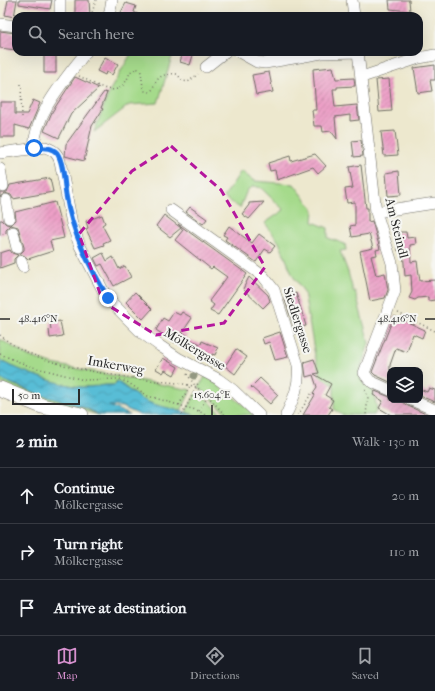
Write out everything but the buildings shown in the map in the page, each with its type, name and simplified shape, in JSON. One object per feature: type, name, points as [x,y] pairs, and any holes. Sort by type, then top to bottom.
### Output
[{"type":"main road","points":[[0,389],[42,406],[81,415]]},
{"type":"street","points":[[60,0],[60,12]]},
{"type":"street","points":[[110,12],[112,0]]},
{"type":"street","points":[[352,0],[354,12]]},
{"type":"street","points":[[0,24],[12,26]]},
{"type":"street","points":[[362,77],[419,58],[435,55]]},
{"type":"street","points":[[34,148],[35,138],[40,122],[53,97],[83,56]]},
{"type":"street","points":[[206,67],[220,56]]},
{"type":"street","points":[[246,56],[257,62],[265,63],[305,56]]},
{"type":"street","name":"Am Steindl","points":[[359,56],[376,212],[392,263],[395,281],[395,292],[364,373],[370,381],[387,389]]},
{"type":"street","name":"Mölkergasse","points":[[0,153],[34,148],[52,149],[57,154],[60,161],[67,206],[80,246],[111,303],[142,333],[178,358],[218,379],[233,390],[259,415]]},
{"type":"street","points":[[0,169],[3,186]]},
{"type":"street","points":[[6,200],[9,218]]},
{"type":"street","points":[[376,212],[435,203]]},
{"type":"street","name":"Siedlergasse","points":[[171,210],[262,276],[274,290],[298,365],[299,376],[296,392],[286,415]]},
{"type":"street","points":[[13,232],[17,248]]},
{"type":"street","points":[[418,403],[435,410]]},
{"type":"path","points":[[92,12],[96,0]]},
{"type":"path","points":[[71,72],[108,89],[115,90],[121,88],[126,82],[130,72],[136,68],[141,72],[145,91],[149,92],[152,90],[156,79],[162,75],[177,74],[183,81],[188,82],[206,67]]},
{"type":"path","points":[[21,84],[22,116]]},
{"type":"path","points":[[389,308],[435,331]]},
{"type":"path","name":"Imkerweg","points":[[0,335],[15,347],[28,354],[87,369],[196,387],[208,396],[225,415]]},
{"type":"path","points":[[0,353],[29,366],[84,380],[104,381],[117,379],[127,382],[148,396],[199,411],[206,415]]},
{"type":"path","points":[[117,379],[118,375]]},
{"type":"path","points":[[180,405],[190,385]]},
{"type":"path","points":[[363,385],[368,397],[366,415]]},
{"type":"path","points":[[182,415],[196,387]]},
{"type":"path","points":[[298,415],[311,394]]},
{"type":"path","points":[[199,411],[208,396]]},
{"type":"highlighted area","points":[[171,146],[221,190],[265,267],[224,323],[156,335],[103,302],[79,234],[132,171]]},
{"type":"green space","points":[[130,56],[172,56],[158,103],[129,105],[94,132],[109,92]]},
{"type":"green space","points":[[241,171],[254,181],[294,184],[314,210],[313,222],[328,228],[328,238],[345,244],[346,250],[340,251],[353,291],[355,291],[369,343],[361,368],[364,384],[373,389],[377,409],[374,415],[342,415],[334,409],[334,385],[321,377],[315,356],[304,292],[293,276],[279,242],[265,223],[284,210],[261,188],[254,186],[247,190],[240,208],[224,197]]},
{"type":"green space","points":[[0,339],[28,356],[52,364],[191,390],[181,411],[144,401],[116,381],[115,385],[84,387],[59,383],[29,373],[0,360]]},
{"type":"green space","points":[[205,377],[208,377],[256,415],[228,415],[199,387]]},
{"type":"green space","points":[[0,378],[24,389],[75,405],[99,415],[42,400],[0,383]]},
{"type":"green space","points":[[196,393],[208,400],[222,415],[195,415],[186,412]]},
{"type":"water","points":[[0,360],[39,377],[80,387],[115,385],[117,381],[139,398],[153,404],[195,415],[140,415],[122,407],[109,406],[130,415],[99,415],[86,408],[44,396],[5,381],[0,378]]},
{"type":"route","points":[[34,148],[52,149],[57,154],[60,161],[67,206],[72,224],[88,263],[108,298]]}]
